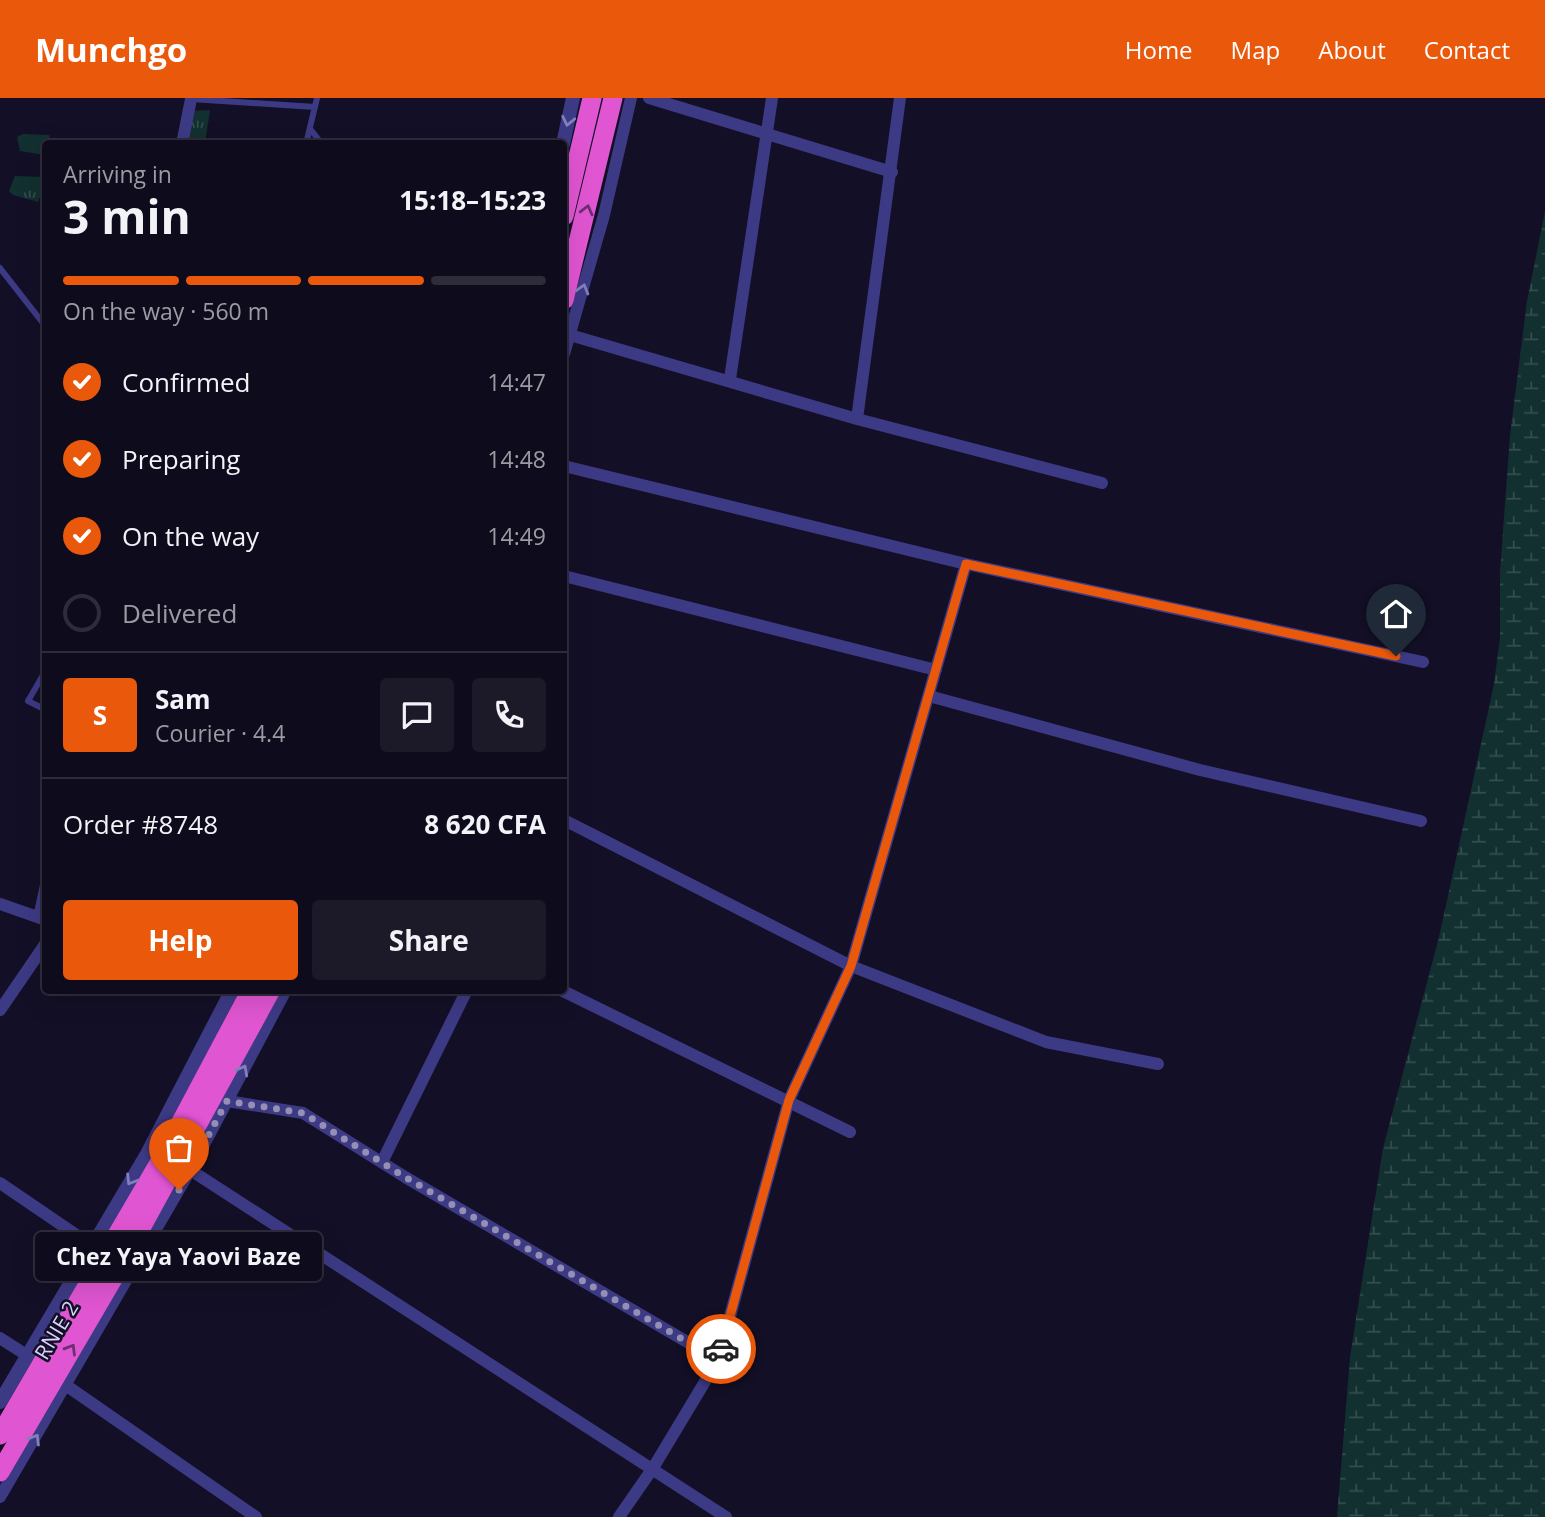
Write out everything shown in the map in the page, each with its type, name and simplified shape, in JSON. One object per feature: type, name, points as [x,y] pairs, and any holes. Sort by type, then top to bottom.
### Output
[{"type":"highway","points":[[567,203],[592,98]]},
{"type":"highway","points":[[567,288],[613,98]]},
{"type":"highway","name":"RNIE 2","points":[[0,1435],[162,1158],[241,994]]},
{"type":"highway","name":"RNIE 2","points":[[0,1472],[185,1165],[269,994]]},
{"type":"street","points":[[564,140],[573,98]]},
{"type":"street","points":[[567,344],[604,215],[631,98]]},
{"type":"street","points":[[649,98],[892,172]]},
{"type":"street","points":[[730,379],[772,98]]},
{"type":"street","points":[[857,419],[900,98]]},
{"type":"street","points":[[183,140],[188,99]]},
{"type":"street","points":[[570,335],[730,379],[857,419],[1102,483]]},
{"type":"street","points":[[567,467],[966,564],[1423,662]]},
{"type":"street","points":[[619,1517],[653,1468],[718,1360],[789,1100],[851,966],[966,564]]},
{"type":"street","points":[[567,577],[936,670]]},
{"type":"street","points":[[929,696],[1200,770],[1420,821]]},
{"type":"street","points":[[567,822],[851,966],[1046,1042],[1158,1064]]},
{"type":"street","points":[[0,904],[41,919]]},
{"type":"street","points":[[0,1010],[42,949]]},
{"type":"street","points":[[567,993],[850,1132]]},
{"type":"street","points":[[0,1402],[241,994]]},
{"type":"street","points":[[0,1497],[67,1387],[185,1165],[227,1101],[284,994]]},
{"type":"street","points":[[382,1162],[465,994]]},
{"type":"street","points":[[227,1101],[303,1113],[718,1360]]},
{"type":"street","points":[[185,1165],[726,1517]]},
{"type":"street","points":[[0,1184],[91,1245]]},
{"type":"street","points":[[0,1338],[28,1356]]},
{"type":"street","points":[[67,1387],[256,1517]]},
{"type":"lane","points":[[307,140],[317,98]]},
{"type":"lane","points":[[188,99],[315,107]]},
{"type":"lane","points":[[311,130],[319,140]]},
{"type":"lane","points":[[0,268],[42,322]]},
{"type":"lane","points":[[42,677],[28,701],[42,708]]},
{"type":"green space","points":[[210,110],[205,140],[186,140],[191,111]]},
{"type":"green space","points":[[23,134],[49,135],[50,140],[42,140],[42,155],[20,151],[17,137]]},
{"type":"green space","points":[[15,176],[42,177],[42,199],[39,198],[38,202],[13,195],[9,191]]},
{"type":"green space","points":[[1545,211],[1545,1517],[1337,1517],[1350,1357],[1383,1148],[1439,937],[1494,684],[1500,637],[1500,572],[1510,435],[1527,301]]},
{"type":"way so far","points":[[179,1190],[227,1101],[303,1113],[405,1177],[718,1360],[721,1349]]},
{"type":"place","name":"Chez Yaya Yaovi Baze","points":[[179,1190]]},
{"type":"route","points":[[721,1349],[789,1100],[851,966],[966,564],[1396,656]]}]
